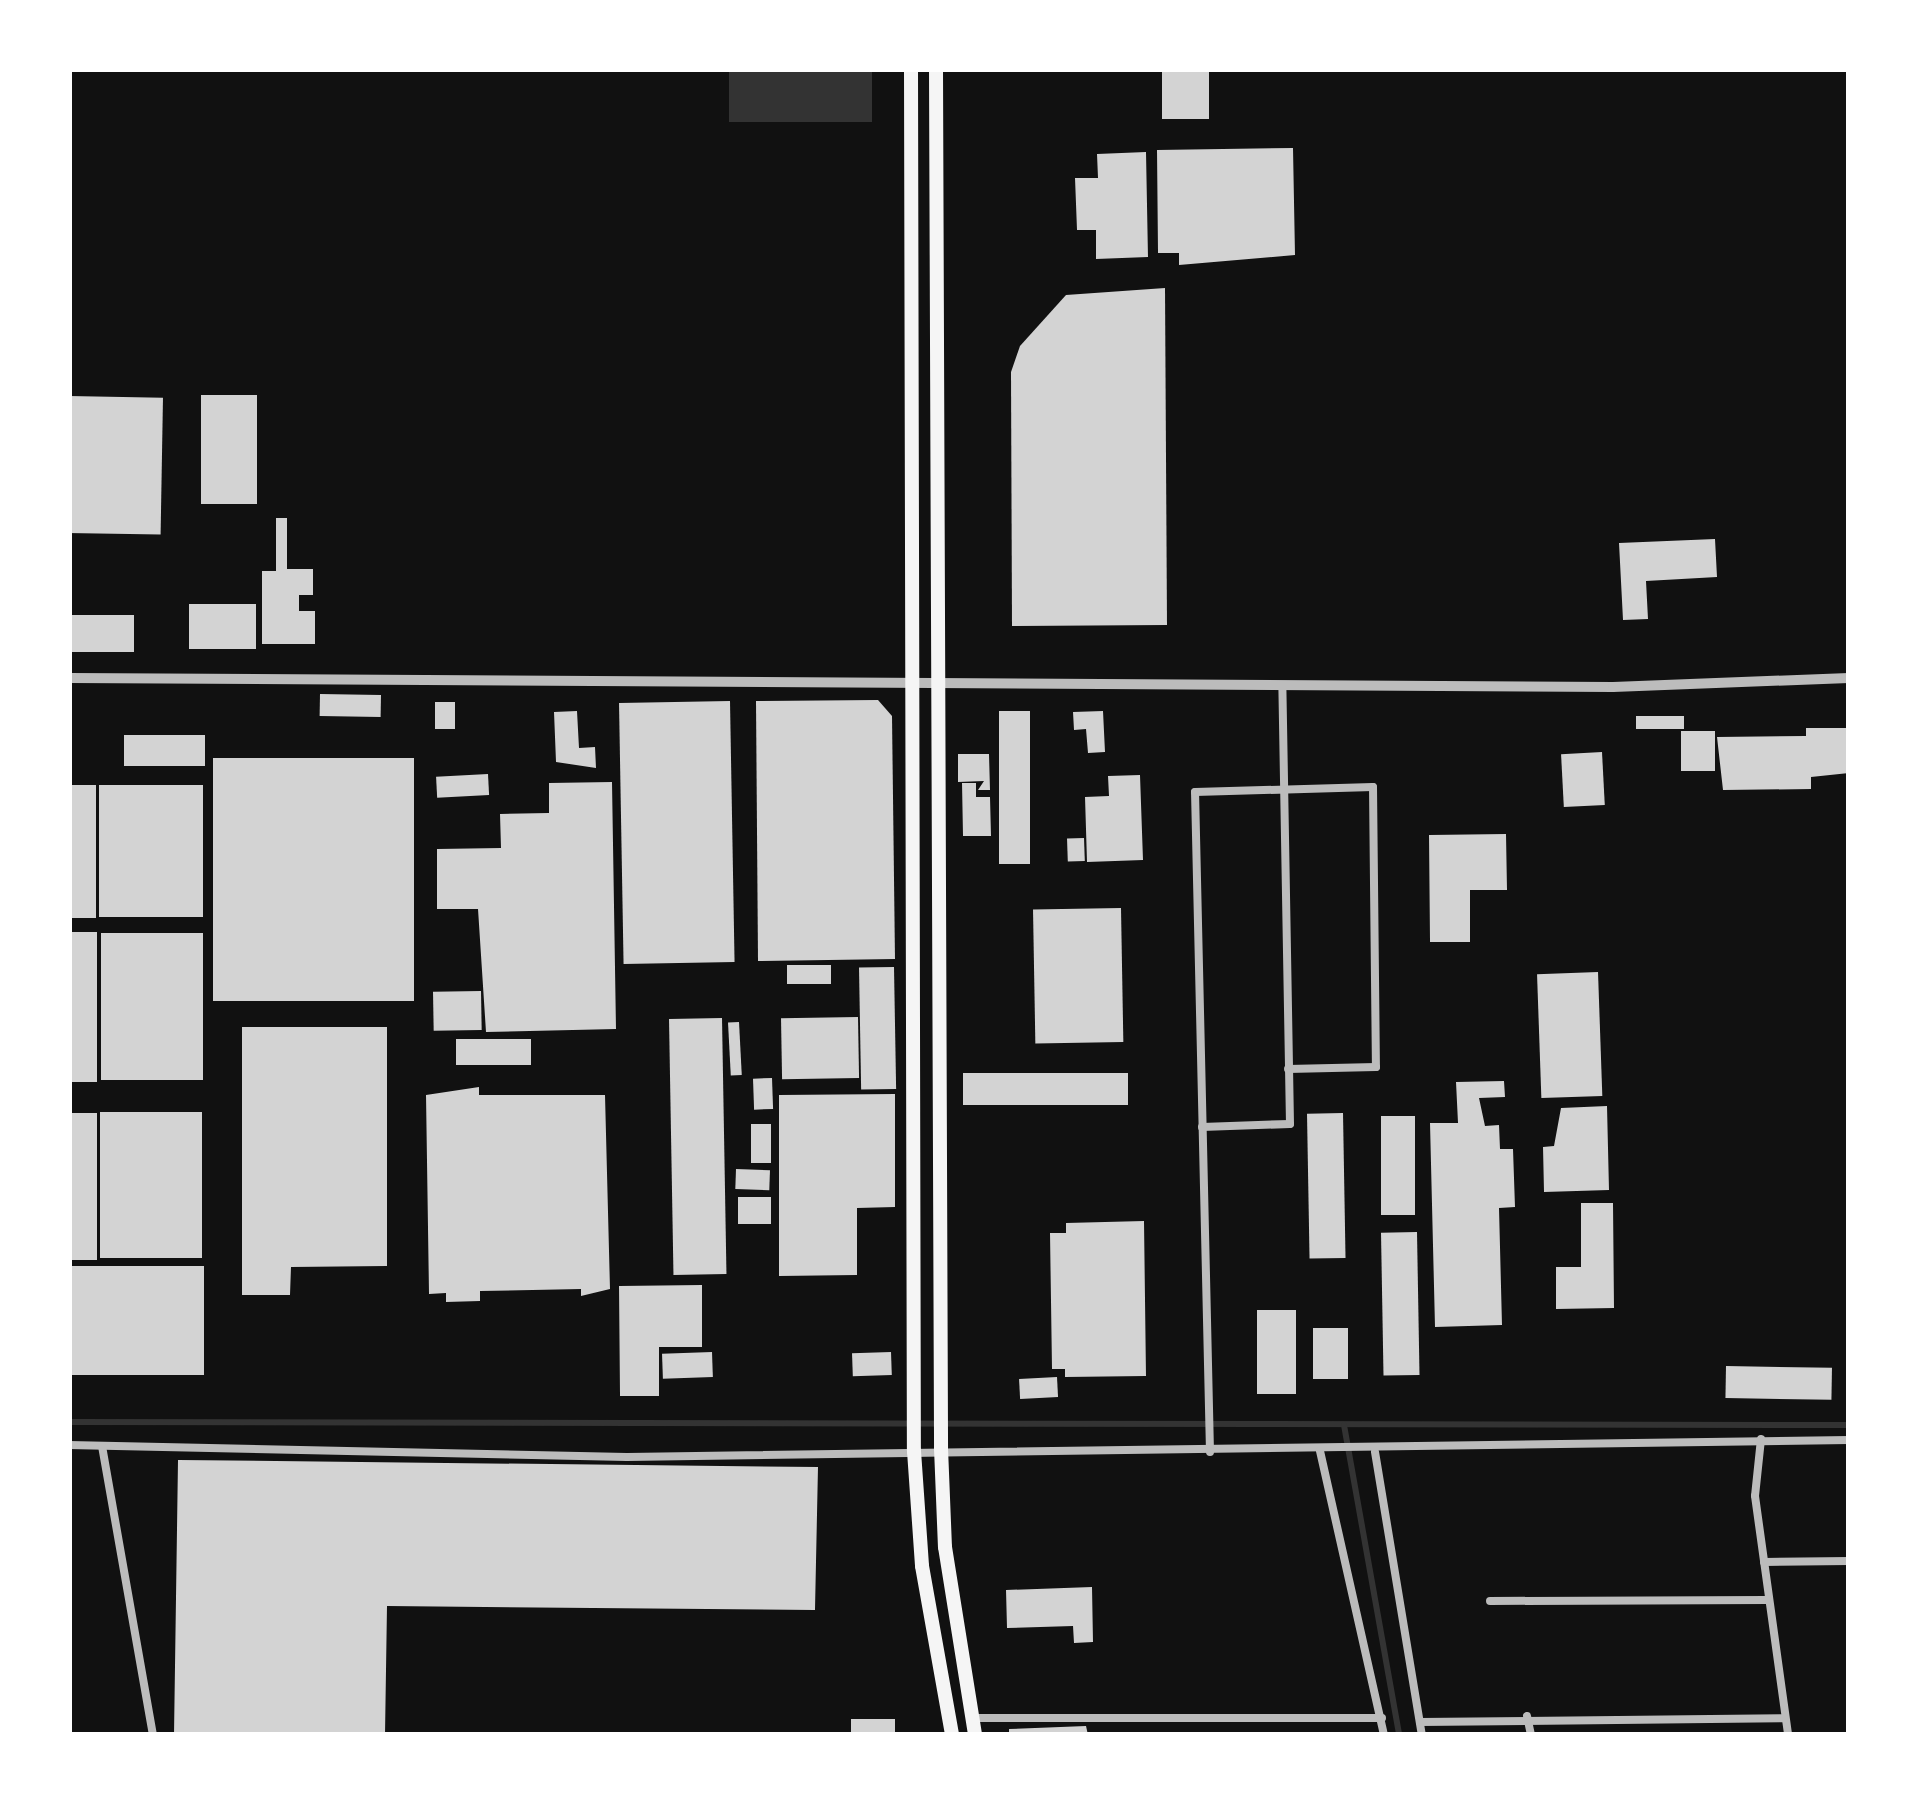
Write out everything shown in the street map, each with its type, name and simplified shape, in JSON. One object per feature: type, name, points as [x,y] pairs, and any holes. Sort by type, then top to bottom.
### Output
[{"type":"main road","points":[[911,69],[914,1450],[922,1566],[952,1735]]},
{"type":"main road","points":[[936,69],[941,1448],[945,1547],[975,1735]]},
{"type":"street","points":[[69,678],[1726,687],[1849,678]]},
{"type":"street","points":[[1202,1126],[1290,1124],[1282,684]]},
{"type":"street","points":[[1210,1452],[1195,792],[1373,787],[1376,1067],[1288,1069]]},
{"type":"street","points":[[1761,1439],[1755,1496],[1788,1735]]},
{"type":"street","points":[[69,1445],[438,1457],[941,1448],[1376,1452],[1849,1440]]},
{"type":"street","points":[[102,1446],[153,1735]]},
{"type":"street","points":[[1321,1451],[1384,1735]]},
{"type":"street","points":[[1376,1452],[1422,1735]]},
{"type":"street","points":[[1764,1562],[1849,1561]]},
{"type":"street","points":[[1490,1601],[1768,1600]]},
{"type":"street","points":[[1420,1722],[1527,1716],[1784,1718]]},
{"type":"street","points":[[1527,1716],[1531,1735]]},
{"type":"street","points":[[973,1718],[1382,1718]]},
{"type":"shaded area","points":[[729,69],[872,69],[872,122],[729,122]]},
{"type":"building","points":[[1162,69],[1209,69],[1209,119],[1162,119]]},
{"type":"building","points":[[1293,148],[1295,255],[1179,265],[1179,253],[1158,253],[1157,150]]},
{"type":"building","points":[[1146,152],[1148,257],[1096,259],[1096,230],[1077,230],[1075,178],[1098,178],[1097,154]]},
{"type":"building","points":[[1165,288],[1167,625],[1012,626],[1011,372],[1020,346],[1066,295]]},
{"type":"building","points":[[201,395],[257,395],[257,504],[201,504]]},
{"type":"building","points":[[69,396],[163,398],[161,535],[69,533]]},
{"type":"building","points":[[276,518],[287,518],[287,569],[313,569],[313,595],[299,595],[299,611],[315,611],[315,644],[262,644],[262,571],[276,571]]},
{"type":"building","points":[[1715,539],[1717,577],[1646,581],[1648,619],[1623,620],[1619,543]]},
{"type":"building","points":[[189,604],[256,604],[256,649],[189,649]]},
{"type":"building","points":[[69,615],[134,615],[134,652],[69,652]]},
{"type":"building","points":[[320,694],[381,695],[381,717],[320,716]]},
{"type":"building","points":[[878,700],[892,716],[895,959],[758,961],[756,701]]},
{"type":"building","points":[[730,701],[735,962],[624,964],[619,703]]},
{"type":"building","points":[[435,702],[455,702],[455,729],[435,729]]},
{"type":"building","points":[[577,711],[579,748],[595,747],[596,768],[556,762],[554,712]]},
{"type":"building","points":[[999,711],[1030,711],[1030,864],[999,864]]},
{"type":"building","points":[[1103,711],[1105,752],[1088,753],[1086,729],[1074,730],[1073,712]]},
{"type":"building","points":[[1636,716],[1684,716],[1684,729],[1636,729]]},
{"type":"building","points":[[1806,728],[1849,728],[1849,773],[1811,777],[1811,789],[1723,790],[1717,737],[1806,736]]},
{"type":"building","points":[[1681,731],[1715,731],[1715,771],[1681,771]]},
{"type":"building","points":[[124,735],[205,735],[205,766],[124,766]]},
{"type":"building","points":[[1602,752],[1605,805],[1564,807],[1561,754]]},
{"type":"building","points":[[958,754],[989,754],[990,790],[978,790],[984,781],[958,782]]},
{"type":"building","points":[[213,758],[414,758],[414,1001],[213,1001]]},
{"type":"building","points":[[488,774],[489,795],[437,798],[436,777]]},
{"type":"building","points":[[1140,775],[1143,860],[1087,862],[1085,797],[1109,796],[1108,776]]},
{"type":"building","points":[[612,782],[616,1029],[486,1032],[478,909],[437,909],[437,849],[501,848],[500,814],[549,813],[549,783]]},
{"type":"building","points":[[962,783],[976,783],[976,797],[990,797],[991,836],[963,836]]},
{"type":"building","points":[[69,785],[96,785],[96,918],[69,918]]},
{"type":"building","points":[[99,785],[203,785],[203,917],[99,917]]},
{"type":"building","points":[[1506,834],[1507,890],[1470,890],[1470,942],[1430,942],[1429,835]]},
{"type":"building","points":[[1084,838],[1085,861],[1068,862],[1067,839]]},
{"type":"building","points":[[1121,908],[1123,1042],[1035,1044],[1033,910]]},
{"type":"building","points":[[69,932],[97,932],[97,1082],[69,1082]]},
{"type":"building","points":[[101,933],[203,933],[203,1080],[101,1080]]},
{"type":"building","points":[[787,965],[831,965],[831,984],[787,984]]},
{"type":"building","points":[[894,967],[896,1089],[861,1090],[859,968]]},
{"type":"building","points":[[1598,972],[1602,1096],[1541,1098],[1537,974]]},
{"type":"building","points":[[481,991],[482,1030],[434,1031],[433,992]]},
{"type":"building","points":[[858,1017],[859,1078],[782,1079],[781,1018]]},
{"type":"building","points":[[722,1018],[726,1274],[673,1275],[669,1019]]},
{"type":"building","points":[[739,1022],[742,1075],[731,1076],[728,1023]]},
{"type":"building","points":[[242,1027],[387,1027],[387,1266],[291,1267],[290,1295],[242,1295]]},
{"type":"building","points":[[456,1039],[531,1039],[531,1065],[456,1065]]},
{"type":"building","points":[[963,1073],[1128,1073],[1128,1105],[963,1105]]},
{"type":"building","points":[[772,1078],[773,1109],[754,1110],[753,1079]]},
{"type":"building","points":[[1504,1081],[1505,1097],[1479,1098],[1485,1126],[1499,1125],[1500,1149],[1513,1149],[1515,1207],[1499,1208],[1502,1325],[1435,1327],[1430,1123],[1458,1123],[1456,1082]]},
{"type":"building","points":[[479,1087],[479,1095],[605,1095],[610,1289],[581,1296],[581,1289],[480,1291],[480,1301],[446,1302],[446,1293],[429,1294],[426,1095]]},
{"type":"building","points":[[895,1094],[895,1207],[857,1208],[857,1275],[779,1276],[779,1095]]},
{"type":"building","points":[[1607,1106],[1609,1190],[1544,1192],[1543,1147],[1554,1146],[1561,1108]]},
{"type":"building","points":[[100,1112],[202,1112],[202,1258],[100,1258]]},
{"type":"building","points":[[69,1113],[97,1113],[97,1260],[69,1260]]},
{"type":"building","points":[[1343,1113],[1346,1258],[1310,1259],[1307,1114]]},
{"type":"building","points":[[1381,1116],[1415,1116],[1415,1215],[1381,1215]]},
{"type":"building","points":[[751,1124],[771,1124],[771,1163],[751,1163]]},
{"type":"building","points":[[736,1169],[770,1170],[769,1190],[735,1189]]},
{"type":"building","points":[[738,1197],[771,1197],[771,1224],[738,1224]]},
{"type":"building","points":[[1581,1203],[1613,1203],[1614,1308],[1556,1309],[1556,1267],[1581,1267]]},
{"type":"building","points":[[1144,1221],[1146,1376],[1065,1377],[1065,1369],[1052,1369],[1050,1233],[1066,1233],[1066,1223]]},
{"type":"building","points":[[1417,1232],[1419,1375],[1384,1376],[1381,1233]]},
{"type":"building","points":[[69,1266],[204,1266],[204,1375],[69,1375]]},
{"type":"building","points":[[702,1285],[702,1347],[659,1347],[659,1396],[620,1396],[619,1286]]},
{"type":"building","points":[[1257,1310],[1296,1310],[1296,1394],[1257,1394]]},
{"type":"building","points":[[1313,1328],[1348,1328],[1348,1379],[1313,1379]]},
{"type":"building","points":[[712,1352],[713,1377],[663,1379],[662,1354]]},
{"type":"building","points":[[891,1352],[892,1375],[853,1376],[852,1353]]},
{"type":"building","points":[[1726,1366],[1832,1368],[1831,1400],[1725,1398]]},
{"type":"building","points":[[1057,1377],[1058,1397],[1020,1399],[1019,1379]]},
{"type":"building","points":[[178,1460],[818,1467],[815,1610],[387,1606],[385,1735],[174,1735]]},
{"type":"building","points":[[1092,1587],[1093,1642],[1074,1643],[1073,1626],[1007,1628],[1006,1590]]},
{"type":"building","points":[[851,1719],[895,1719],[895,1735],[851,1735]]},
{"type":"building","points":[[1086,1726],[1088,1735],[1009,1735],[1009,1729]]},
{"type":"waterway","points":[[69,1422],[1849,1425]]},
{"type":"waterway","points":[[1344,1425],[1399,1735]]}]
